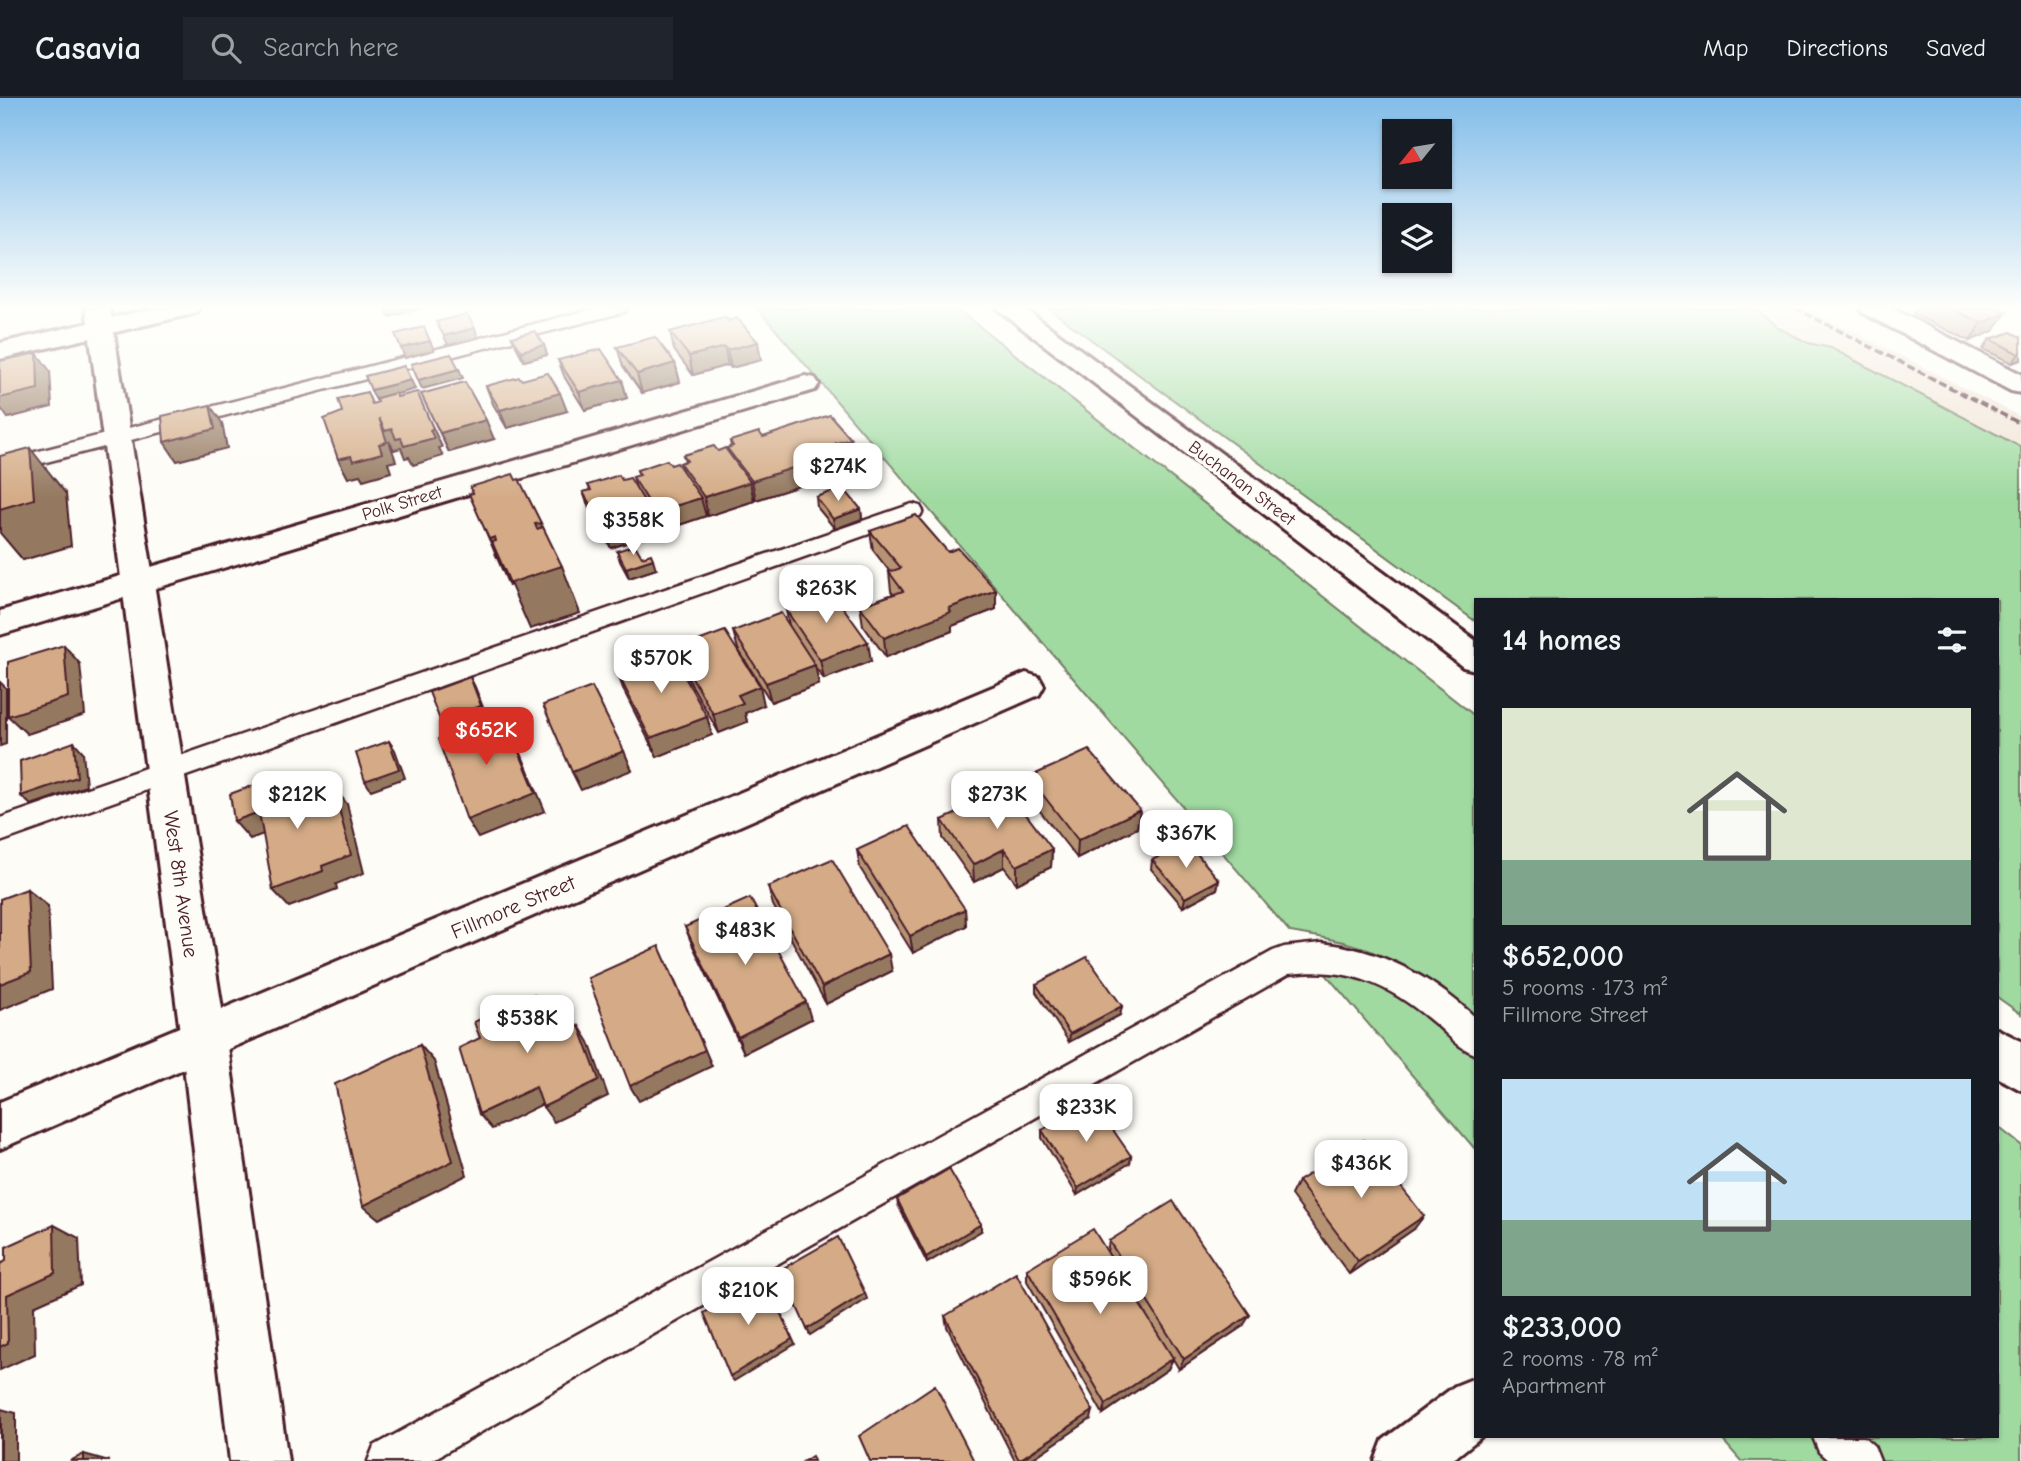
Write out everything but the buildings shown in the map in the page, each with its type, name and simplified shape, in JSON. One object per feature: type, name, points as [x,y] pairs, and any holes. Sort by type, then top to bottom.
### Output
[{"type":"street","name":"West 8th Avenue","points":[[108,372],[204,1040],[259,1461]]},
{"type":"street","name":"Buchanan Street","points":[[1093,372],[1474,658]]},
{"type":"street","points":[[1998,372],[2019,382]]},
{"type":"street","name":"Polk Street","points":[[0,623],[805,384]]},
{"type":"street","name":"Fillmore Street","points":[[0,1126],[1026,686]]},
{"type":"street","points":[[1999,1052],[2021,1068]]},
{"type":"street","points":[[1404,1461],[1474,1407]]},
{"type":"lane","points":[[0,468],[373,372]]},
{"type":"lane","points":[[0,830],[912,511]]},
{"type":"lane","points":[[389,1461],[1284,961],[1322,957],[1355,962],[1388,975],[1428,999],[1474,1039]]},
{"type":"lane","points":[[1835,1438],[1859,1461]]},
{"type":"shaded area","points":[[1876,372],[1932,372],[2021,417],[2021,447]]},
{"type":"green space","points":[[811,372],[1037,372],[1474,715],[1474,1024],[1429,987],[1379,955],[1347,943],[1290,932]]},
{"type":"green space","points":[[1135,372],[1876,372],[2021,447],[2021,1014],[1999,998],[1999,598],[1474,598],[1474,620]]},
{"type":"green space","points":[[1318,965],[1383,986],[1441,1022],[1474,1056],[1474,1148]]},
{"type":"green space","points":[[1999,1128],[2021,1145],[2021,1461],[1874,1461],[1853,1438],[1999,1438]]},
{"type":"green space","points":[[1721,1438],[1814,1438],[1835,1461],[1741,1461]]},
{"type":"railway","points":[[1919,372],[2021,424]]}]
